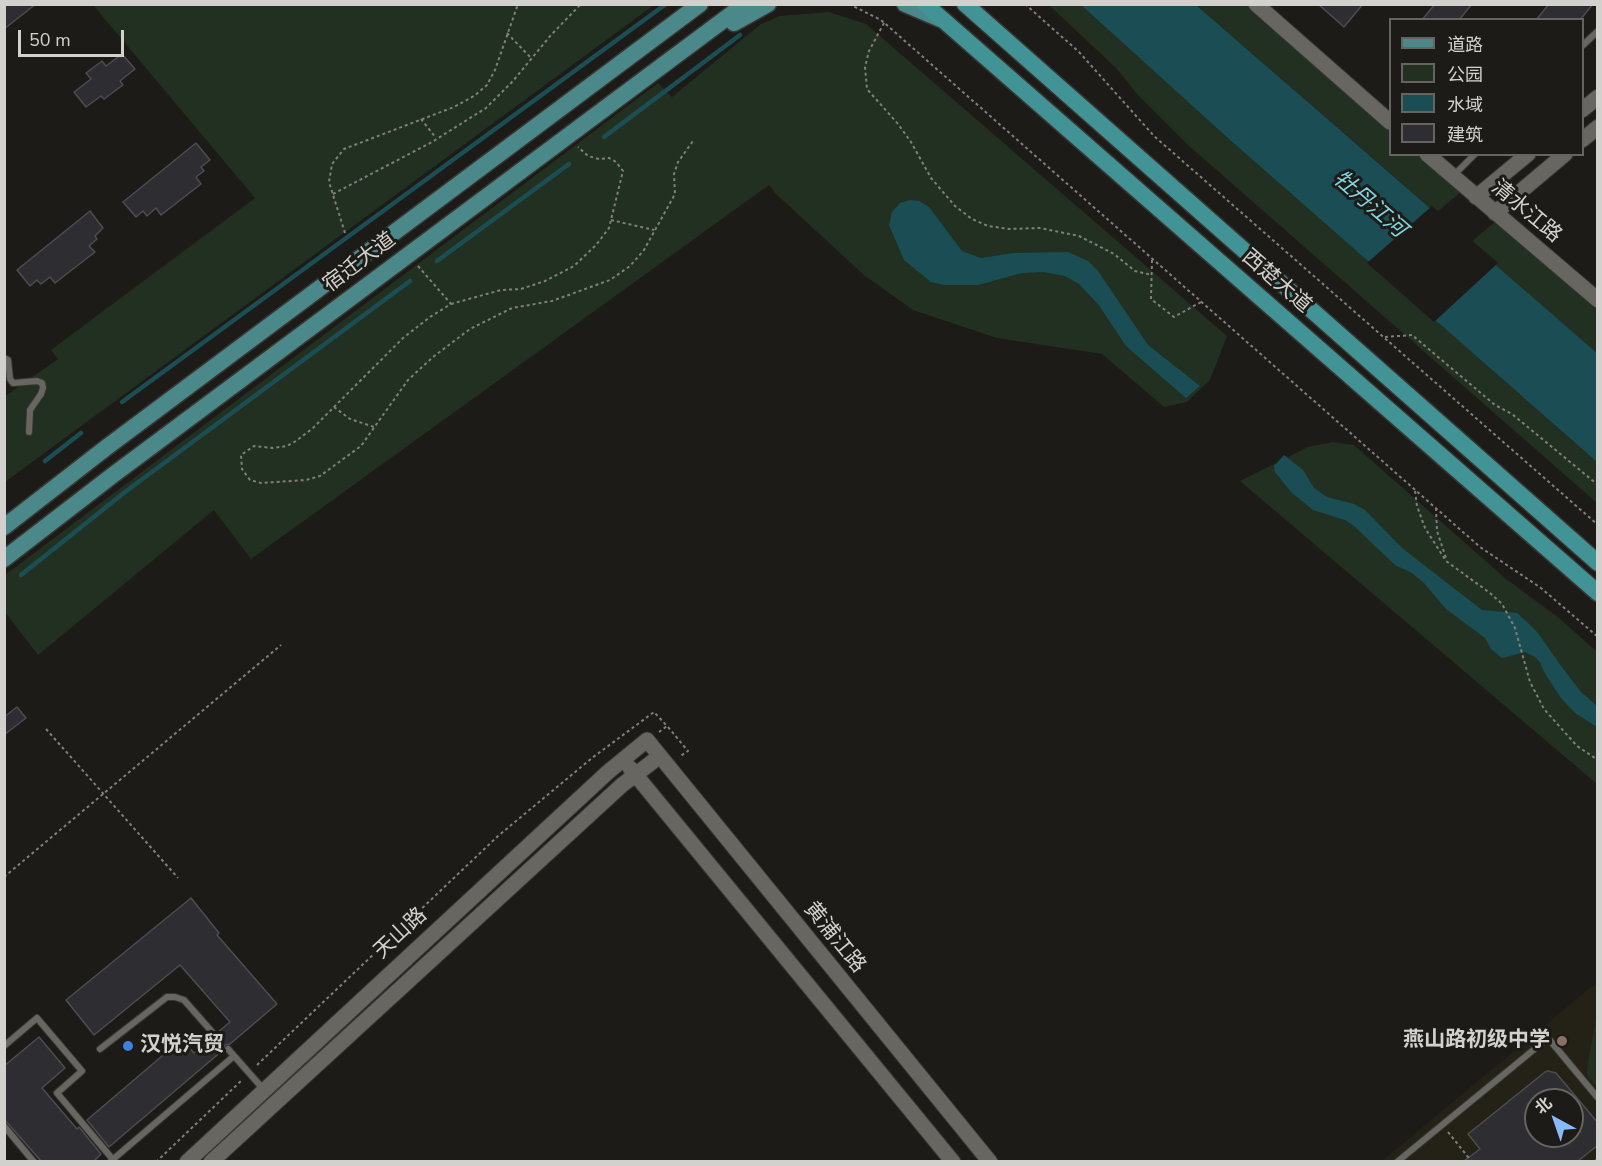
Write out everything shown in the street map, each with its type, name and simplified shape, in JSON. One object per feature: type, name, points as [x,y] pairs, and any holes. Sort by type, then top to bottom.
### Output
[{"type":"highway","name":"西楚大道","points":[[926,4],[1598,593]]},
{"type":"highway","name":"西楚大道","points":[[965,4],[1598,562]]},
{"type":"main road","name":"宿迁大道","points":[[4,527],[107,447],[700,4]]},
{"type":"main road","name":"宿迁大道","points":[[4,559],[113,475],[745,4]]},
{"type":"main road","points":[[678,54],[768,4]]},
{"type":"main road","points":[[905,4],[943,20]]},
{"type":"street","points":[[1256,4],[1389,121]]},
{"type":"street","points":[[1584,108],[1598,98]]},
{"type":"street","points":[[1584,138],[1598,127]]},
{"type":"street","name":"清水江路","points":[[1429,156],[1598,300]]},
{"type":"street","points":[[1476,197],[1526,156]]},
{"type":"street","points":[[1495,213],[1563,156]]},
{"type":"street","name":"黄浦江路","points":[[647,740],[990,1161]]},
{"type":"street","name":"天山路","points":[[187,1161],[623,759],[647,740]]},
{"type":"street","name":"天山路","points":[[211,1161],[635,775],[660,756]]},
{"type":"street","points":[[623,759],[953,1161]]},
{"type":"lane","points":[[1584,44],[1598,31]]},
{"type":"lane","points":[[1453,177],[1473,156]]},
{"type":"lane","points":[[4,358],[9,360],[10,379],[13,383],[37,381],[42,383],[41,394],[30,410],[29,432]]},
{"type":"lane","points":[[100,1049],[166,997],[184,1000],[213,1033]]},
{"type":"lane","points":[[4,1046],[37,1018],[82,1071],[57,1093],[113,1161],[234,1056]]},
{"type":"lane","points":[[1397,1161],[1548,1038],[1598,1098]]},
{"type":"lane","points":[[228,1049],[275,1103]]},
{"type":"lane","points":[[4,1126],[34,1161]]},
{"type":"path","points":[[345,233],[328,182],[332,164],[344,150],[474,96],[487,85],[495,70],[518,4]]},
{"type":"path","points":[[333,194],[436,139],[486,108],[550,35],[581,4]]},
{"type":"path","points":[[849,4],[884,23],[1480,547],[1541,588],[1598,637]]},
{"type":"path","points":[[1025,4],[1079,52],[1154,136],[1598,525]]},
{"type":"path","points":[[884,23],[869,51],[865,67],[867,89],[898,124],[931,178],[955,206],[972,219],[988,226],[1009,229],[1040,228],[1079,236],[1114,254],[1135,271],[1152,275]]},
{"type":"path","points":[[507,33],[531,58]]},
{"type":"path","points":[[421,119],[436,139]]},
{"type":"path","points":[[567,137],[588,156],[599,159],[609,158],[616,162],[623,171],[609,228],[596,246],[574,266],[545,281],[521,289],[501,290],[452,304],[403,338],[313,428],[287,446],[273,448],[254,446],[241,455],[242,469],[250,480],[261,483],[306,480],[320,476],[361,446],[408,380],[433,357],[470,329],[512,308],[552,302],[610,280],[630,266],[644,250],[675,194],[674,174],[678,162],[693,141]]},
{"type":"path","points":[[611,220],[654,230]]},
{"type":"path","points":[[408,255],[452,304]]},
{"type":"path","points":[[1152,259],[1151,299],[1174,317],[1201,302]]},
{"type":"path","points":[[1385,337],[1413,335],[1495,405],[1512,414],[1598,485]]},
{"type":"path","points":[[334,407],[350,419],[375,428]]},
{"type":"path","points":[[1414,489],[1425,528],[1446,561],[1502,604],[1515,628],[1530,682],[1545,709],[1577,746],[1598,760]]},
{"type":"path","points":[[1436,507],[1437,531],[1446,561]]},
{"type":"path","points":[[4,877],[281,645]]},
{"type":"path","points":[[156,1161],[498,836],[592,758],[654,712],[667,726],[647,740]]},
{"type":"path","points":[[46,729],[178,878]]},
{"type":"path","points":[[1442,1125],[1472,1161]]},
{"type":"path","points":[[1594,1161],[1598,1158]]},
{"type":"shaded area","name":"燕山路初级中学","points":[[1597,982],[1597,1161],[1382,1161]]},
{"type":"green space","points":[[93,5],[654,5],[5,482],[4,397],[58,359],[51,350],[255,198]]},
{"type":"green space","points":[[1049,5],[1081,5],[1230,140],[1597,462],[1597,503],[1188,145],[1138,95],[1117,69]]},
{"type":"green space","points":[[1196,5],[1249,5],[1389,127],[1389,156],[1421,156],[1462,191],[1436,213]]},
{"type":"green space","points":[[829,12],[866,24],[1227,336],[1210,380],[1187,402],[1164,407],[1102,354],[997,338],[913,310],[865,276],[769,185],[251,559],[214,510],[38,655],[5,612],[5,575],[658,83],[672,97],[761,24],[780,16]]},
{"type":"green space","points":[[1495,222],[1597,309],[1597,353],[1470,243]]},
{"type":"green space","points":[[1333,442],[1354,445],[1505,578],[1559,618],[1597,652],[1597,784],[1240,481],[1308,447]]},
{"type":"green space","points":[[1597,1014],[1597,1087],[1587,1075]]},
{"type":"water","name":"牡丹江河","points":[[1081,5],[1196,5],[1597,353],[1597,462],[1230,140]]},
{"type":"water","points":[[910,200],[919,201],[929,207],[962,251],[981,258],[1014,253],[1068,252],[1088,261],[1098,271],[1148,345],[1200,386],[1186,398],[1126,346],[1098,304],[1079,284],[1065,276],[1043,272],[1022,273],[978,285],[944,285],[931,282],[904,260],[889,225],[892,212],[900,203]]},
{"type":"water","points":[[1284,455],[1303,470],[1314,488],[1327,497],[1354,504],[1365,510],[1402,548],[1482,610],[1517,613],[1538,633],[1581,692],[1597,706],[1597,727],[1575,713],[1561,698],[1535,657],[1525,652],[1502,658],[1491,649],[1485,638],[1446,609],[1424,583],[1412,573],[1395,565],[1354,526],[1345,520],[1313,510],[1292,493],[1275,472],[1274,466]]},
{"type":"pier","points":[[1432,206],[1498,263],[1434,322],[1367,263]]},
{"type":"building","points":[[4,4],[36,4],[4,29]]},
{"type":"building","points":[[1318,4],[1363,4],[1344,27]]},
{"type":"building","points":[[1435,4],[1472,4],[1461,18],[1424,18]]},
{"type":"building","points":[[1549,4],[1593,4],[1582,18],[1538,18]]},
{"type":"building","points":[[122,54],[135,69],[120,81],[123,85],[104,99],[101,96],[86,107],[74,92],[91,79],[86,73],[102,61],[106,66]]},
{"type":"building","points":[[196,143],[210,160],[201,167],[204,171],[196,177],[201,184],[161,215],[156,208],[147,216],[143,211],[136,217],[123,202]]},
{"type":"building","points":[[90,211],[103,228],[95,236],[97,239],[89,246],[95,252],[55,283],[50,277],[41,284],[37,280],[30,286],[17,270]]},
{"type":"building","points":[[17,707],[26,718],[4,735],[4,717]]},
{"type":"building","points":[[191,898],[219,933],[217,935],[277,1004],[230,1044],[225,1045],[223,1050],[109,1147],[87,1120],[182,1039],[194,1053],[211,1038],[216,1037],[218,1032],[230,1022],[180,965],[94,1035],[66,1000]]},
{"type":"building","points":[[39,1037],[65,1068],[42,1088],[101,1154],[94,1161],[41,1161],[4,1119],[4,1066]]},
{"type":"building","points":[[1548,1071],[1556,1073],[1569,1088],[1525,1088]]},
{"type":"building","points":[[1524,1089],[1524,1148],[1584,1148],[1584,1106],[1598,1123],[1598,1145],[1578,1161],[1464,1161],[1480,1149],[1468,1134]]},
{"type":"waterway","points":[[122,402],[666,4]]},
{"type":"waterway","points":[[604,137],[740,35]]},
{"type":"waterway","points":[[437,261],[569,164]]},
{"type":"waterway","points":[[21,575],[125,492],[410,281]]},
{"type":"waterway","points":[[45,461],[81,433]]},
{"type":"place","name":"燕山路初级中学","points":[[1562,1041]]},
{"type":"place","name":"汉悦汽贸","points":[[128,1046]]}]
